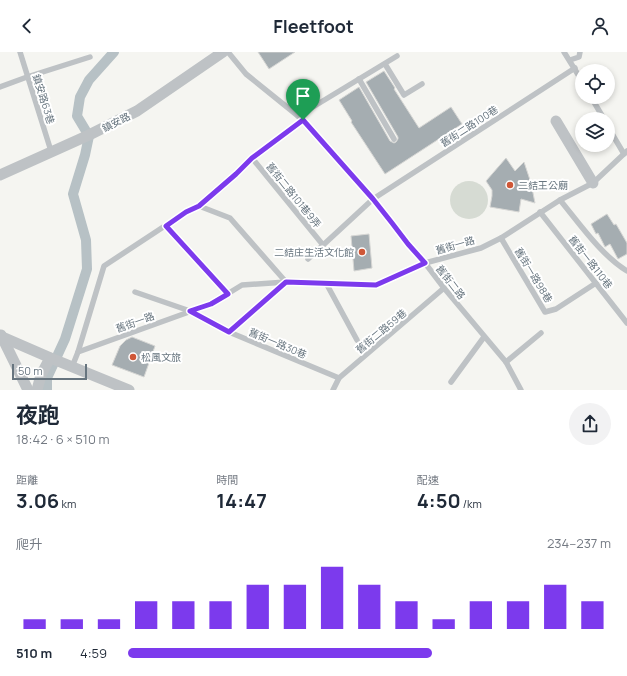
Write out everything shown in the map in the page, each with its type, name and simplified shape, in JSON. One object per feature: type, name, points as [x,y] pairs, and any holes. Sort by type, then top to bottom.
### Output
[{"type":"street","name":"鎮安路","points":[[0,175],[89,135],[137,111],[223,52]]},
{"type":"street","points":[[556,121],[593,183]]},
{"type":"street","points":[[1,335],[59,362],[129,390]]},
{"type":"street","points":[[1,335],[28,390]]},
{"type":"street","points":[[37,390],[41,375],[59,362]]},
{"type":"lane","name":"鎮安路63巷","points":[[20,52],[51,152]]},
{"type":"lane","name":"舊街二路","points":[[228,52],[246,74],[303,120],[373,199],[408,244],[506,362],[521,390]]},
{"type":"lane","points":[[564,52],[575,68]]},
{"type":"lane","points":[[570,60],[579,57],[580,52]]},
{"type":"lane","points":[[298,116],[397,56]]},
{"type":"lane","points":[[0,87],[90,57]]},
{"type":"lane","points":[[385,64],[404,94],[422,84]]},
{"type":"lane","name":"舊街二路100巷","points":[[308,259],[373,199],[575,68]]},
{"type":"lane","points":[[359,79],[394,138]]},
{"type":"lane","points":[[59,362],[78,352],[104,266],[186,212],[199,206],[252,158],[303,120]]},
{"type":"lane","points":[[615,138],[625,153]]},
{"type":"lane","name":"舊街一路","points":[[78,352],[211,304],[242,285],[286,282],[376,285],[425,263],[481,248],[501,238],[560,200],[593,183],[625,153]]},
{"type":"lane","name":"舊街二路101巷9弄","points":[[252,158],[323,245]]},
{"type":"lane","points":[[560,200],[600,248],[619,266],[627,270]]},
{"type":"lane","points":[[199,206],[230,218],[286,282],[229,332]]},
{"type":"lane","name":"舊街一路110巷","points":[[540,212],[627,323]]},
{"type":"lane","points":[[166,226],[228,294]]},
{"type":"lane","name":"舊街一路98巷","points":[[501,238],[545,312],[556,309],[596,284]]},
{"type":"lane","points":[[326,283],[357,340]]},
{"type":"lane","name":"舊街二路59巷","points":[[333,390],[339,378],[444,288]]},
{"type":"lane","name":"舊街一路30巷","points":[[135,292],[190,311],[229,332],[339,378]]},
{"type":"lane","points":[[506,362],[542,333]]},
{"type":"lane","points":[[451,382],[484,336]]},
{"type":"shaded area","points":[[469,181],[479,184],[485,190],[488,200],[485,210],[479,216],[469,219],[459,216],[453,210],[450,200],[453,190],[459,184]]},
{"type":"building","points":[[258,52],[295,52],[269,69]]},
{"type":"building","points":[[384,71],[419,128],[451,107],[462,124],[385,174],[351,122],[352,121],[339,100],[359,87],[390,141],[394,143],[396,142],[398,137],[366,82]]},
{"type":"building","name":"二結王公廟","points":[[506,158],[515,171],[524,162],[531,183],[535,203],[521,199],[519,212],[490,207],[492,190],[486,181]]},
{"type":"building","points":[[607,214],[614,225],[616,224],[627,243],[627,254],[618,259],[610,244],[605,247],[598,233],[596,234],[591,224]]},
{"type":"building","name":"二結庄生活文化館","points":[[369,234],[372,268],[354,271],[351,236]]},
{"type":"building","name":"松風文旅","points":[[132,337],[155,346],[144,377],[112,365],[120,346]]},
{"type":"waterway","points":[[47,390],[47,378],[65,339],[87,269],[86,240],[73,194],[89,136],[77,116],[80,97],[89,80],[114,52]]},
{"type":"place","name":"二結王公廟","points":[[510,185]]},
{"type":"place","name":"二結庄生活文化館","points":[[362,252]]},
{"type":"place","name":"松風文旅","points":[[133,357]]},
{"type":"route","points":[[303,120],[373,199],[408,244],[425,263],[376,285],[286,282],[229,332],[190,311],[211,304],[228,294],[166,226],[186,212],[199,206],[252,158],[303,120]]}]
